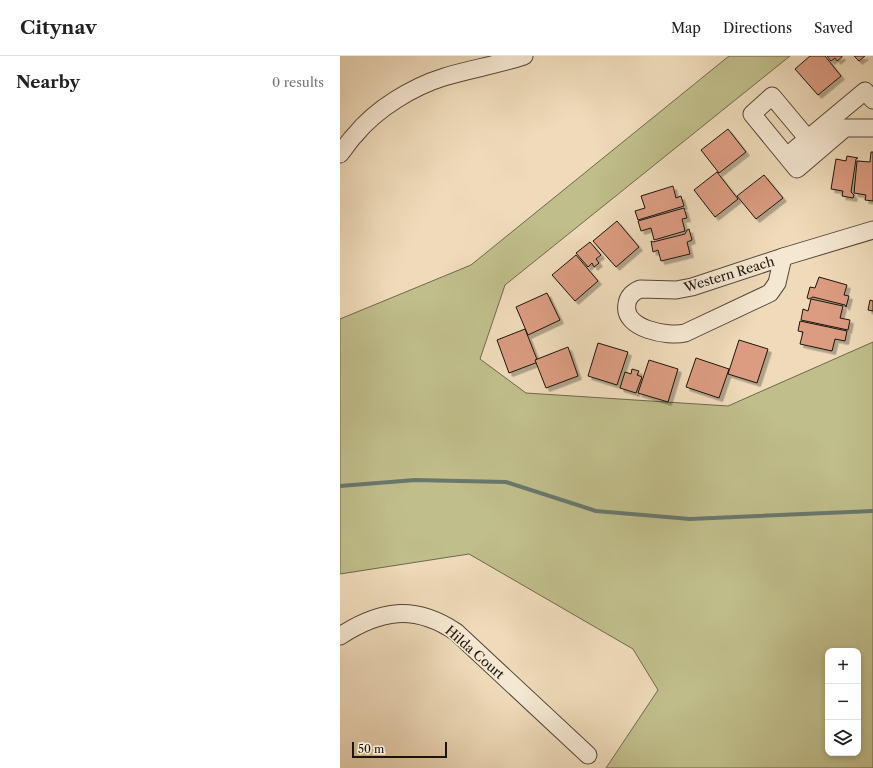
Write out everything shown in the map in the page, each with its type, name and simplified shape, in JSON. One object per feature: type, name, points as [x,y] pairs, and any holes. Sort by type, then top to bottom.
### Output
[{"type":"street","points":[[340,154],[355,134],[367,122],[401,97],[423,85],[444,77],[524,56]]},
{"type":"street","points":[[808,138],[772,96],[752,114],[797,169],[840,122],[865,91],[873,100]]},
{"type":"street","points":[[787,156],[808,138],[840,122],[873,128]]},
{"type":"street","name":"Western Reach","points":[[783,257],[777,283],[770,293],[685,333],[677,335],[664,334],[648,330],[634,322],[628,316],[626,309],[627,301],[635,291],[640,289],[676,290],[692,287],[783,257],[873,230]]},
{"type":"street","name":"Hilda Court","points":[[340,636],[361,623],[390,614],[409,614],[438,622],[456,632],[588,755]]},
{"type":"shaded area","points":[[729,56],[790,56],[505,285],[480,359],[526,393],[728,406],[873,342],[873,768],[606,768],[658,690],[633,649],[469,554],[340,574],[340,319],[471,265]]},
{"type":"building","points":[[810,56],[825,56],[841,76],[818,95],[795,69]]},
{"type":"building","points":[[827,56],[842,57],[837,61],[835,58],[831,61]]},
{"type":"building","points":[[854,56],[865,56],[859,61]]},
{"type":"building","points":[[728,129],[746,152],[719,173],[701,150]]},
{"type":"building","points":[[871,152],[873,152],[873,201],[865,200],[866,195],[854,193],[857,161],[870,162]]},
{"type":"building","points":[[847,156],[858,158],[856,159],[851,192],[854,195],[853,198],[842,196],[843,191],[831,189],[836,159],[846,161]]},
{"type":"building","points":[[717,172],[738,199],[715,217],[694,190]]},
{"type":"building","points":[[764,175],[783,198],[756,219],[737,196]]},
{"type":"building","points":[[673,186],[676,198],[681,196],[684,206],[638,220],[635,211],[645,208],[641,196]]},
{"type":"building","points":[[684,208],[687,218],[682,219],[685,231],[654,240],[651,228],[641,231],[638,221]]},
{"type":"building","points":[[617,221],[639,247],[616,267],[593,241]]},
{"type":"building","points":[[689,229],[692,240],[687,242],[690,254],[661,261],[658,250],[653,252],[651,241],[653,242],[685,234]]},
{"type":"building","points":[[590,242],[601,255],[596,259],[599,263],[594,267],[592,263],[588,267],[576,253]]},
{"type":"building","points":[[576,255],[598,281],[575,301],[552,275]]},
{"type":"building","points":[[819,277],[847,285],[844,295],[849,296],[846,307],[845,305],[813,297],[809,299],[807,298],[810,287],[815,288]]},
{"type":"building","points":[[547,293],[560,320],[528,335],[516,307]]},
{"type":"building","points":[[811,299],[843,306],[840,318],[850,320],[848,330],[801,320],[803,309],[808,311]]},
{"type":"building","points":[[870,300],[873,301],[873,311],[868,310]]},
{"type":"building","points":[[800,321],[847,331],[845,341],[835,339],[832,351],[800,344],[803,332],[798,331]]},
{"type":"building","points":[[525,329],[538,362],[509,373],[497,340]]},
{"type":"building","points":[[739,340],[768,349],[757,383],[728,374]]},
{"type":"building","points":[[598,343],[628,352],[617,385],[588,376]]},
{"type":"building","points":[[568,347],[578,376],[546,388],[535,360]]},
{"type":"building","points":[[696,358],[729,369],[719,398],[686,387]]},
{"type":"building","points":[[649,360],[678,369],[668,402],[638,393]]},
{"type":"building","points":[[632,369],[639,371],[637,375],[642,377],[636,393],[620,388],[625,372],[631,374]]},
{"type":"waterway","points":[[340,486],[415,480],[506,482],[596,511],[690,519],[873,511]]}]
